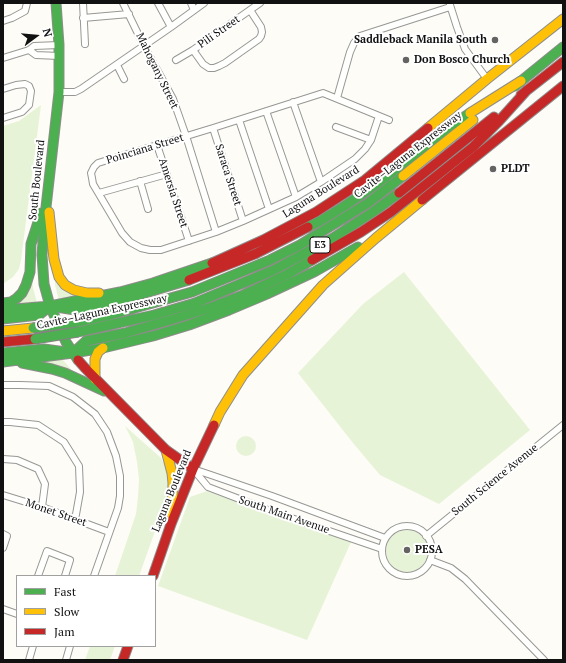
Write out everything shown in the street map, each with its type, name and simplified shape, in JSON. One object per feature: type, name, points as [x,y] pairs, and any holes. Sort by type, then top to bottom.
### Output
[{"type":"main road","name":"South Boulevard","points":[[56,3],[59,45],[59,90],[42,255],[44,284],[50,306],[63,337],[73,353],[109,393],[166,450],[193,469]]},
{"type":"main road","name":"Laguna Boulevard","points":[[50,306],[120,292],[175,276],[224,258],[263,240],[316,212],[365,180],[487,79],[563,19]]},
{"type":"main road","name":"Cavite–Laguna Expressway","points":[[3,331],[77,322],[117,313],[192,292],[270,260],[300,245],[361,207],[394,183],[563,47]]},
{"type":"main road","name":"Cavite–Laguna Expressway","points":[[3,342],[35,339],[78,332],[154,315],[195,303],[267,273],[333,238],[373,212],[563,62]]},
{"type":"main road","points":[[3,310],[50,306],[75,310],[166,288],[234,263],[320,221],[364,193],[450,126],[521,81]]},
{"type":"main road","name":"Laguna Boulevard","points":[[153,575],[171,524],[193,469],[220,412],[244,375],[323,285],[376,238],[563,86]]},
{"type":"main road","points":[[3,353],[44,349],[73,353],[86,341],[125,333],[212,307],[241,296],[286,275],[361,232],[391,212],[473,146],[527,90]]},
{"type":"main road","points":[[48,195],[56,266],[59,277],[70,288],[82,292],[120,292]]},
{"type":"main road","points":[[3,303],[11,302],[17,298],[22,293],[26,285],[30,272],[31,244],[48,195]]},
{"type":"main road","name":"Laguna Boulevard","points":[[7,362],[103,348],[171,331],[229,310],[267,294],[314,272],[376,238]]},
{"type":"main road","points":[[3,319],[39,316],[50,306]]},
{"type":"main road","points":[[96,379],[95,359],[98,352],[103,348]]},
{"type":"main road","points":[[7,362],[52,369],[65,373],[109,393]]},
{"type":"main road","points":[[166,450],[173,483],[171,524]]},
{"type":"main road","points":[[123,660],[128,647]]},
{"type":"street","points":[[3,21],[25,11],[27,3]]},
{"type":"street","points":[[83,3],[85,44]]},
{"type":"street","name":"Mahogany Street","points":[[123,3],[173,100],[186,136],[216,232]]},
{"type":"street","points":[[158,3],[171,27]]},
{"type":"street","points":[[191,3],[194,10]]},
{"type":"street","points":[[59,90],[80,89],[117,65],[204,3]]},
{"type":"street","name":"Pili Street","points":[[176,60],[193,50],[260,3]]},
{"type":"street","points":[[337,98],[350,52],[354,42],[360,36],[450,5],[466,49],[487,79]]},
{"type":"street","points":[[193,50],[209,68],[214,68],[225,63],[259,39],[261,36],[261,27],[250,10]]},
{"type":"street","points":[[84,18],[129,14]]},
{"type":"street","points":[[3,58],[28,50],[34,46],[59,45]]},
{"type":"street","points":[[28,50],[36,55],[59,56]]},
{"type":"street","points":[[117,65],[124,79]]},
{"type":"street","points":[[3,89],[25,84],[31,91],[29,105],[22,112],[3,118]]},
{"type":"street","name":"Poinciana Street","points":[[379,116],[371,140],[365,149],[355,159],[321,182],[296,197],[243,221],[216,232],[161,250],[141,248],[130,242],[122,233],[93,184],[91,172],[98,164],[323,93],[389,120]]},
{"type":"street","points":[[293,102],[321,182]]},
{"type":"street","points":[[266,111],[296,197]]},
{"type":"street","points":[[239,120],[269,209]]},
{"type":"street","points":[[336,127],[371,140]]},
{"type":"street","name":"Saraca Street","points":[[213,128],[243,221]]},
{"type":"street","name":"Amersia Street","points":[[157,146],[189,241]]},
{"type":"street","points":[[98,193],[167,174]]},
{"type":"street","points":[[140,182],[148,209]]},
{"type":"street","points":[[3,385],[20,384],[49,386],[73,397],[95,414],[107,432],[116,456],[120,476],[120,496],[118,508],[94,575]]},
{"type":"street","points":[[3,422],[38,425],[64,442],[78,466],[80,492],[75,520]]},
{"type":"street","name":"South Science Avenue","points":[[426,536],[563,425]]},
{"type":"street","points":[[3,458],[18,460],[38,469],[45,484],[42,507]]},
{"type":"street","name":"South Main Avenue","points":[[193,469],[272,496],[385,538]]},
{"type":"street","name":"South Main Avenue","points":[[193,469],[208,488],[382,549]]},
{"type":"street","name":"Monet Street","points":[[3,495],[42,507],[110,532]]},
{"type":"street","points":[[411,526],[422,531],[426,536],[431,546],[430,560],[418,573],[412,575],[401,575],[387,566],[383,558],[383,543],[385,538],[394,529],[411,526]]},
{"type":"street","points":[[3,534],[8,536],[3,548]]},
{"type":"street","points":[[38,575],[47,551],[70,560],[65,575]]},
{"type":"street","points":[[430,560],[451,568],[465,579],[544,660]]},
{"type":"street","points":[[3,610],[16,614]]},
{"type":"street","points":[[29,660],[33,647]]},
{"type":"street","points":[[66,660],[70,647]]},
{"type":"green space","points":[[41,105],[21,260],[19,269],[13,277],[3,284],[3,126],[19,121]]},
{"type":"green space","points":[[404,272],[530,430],[439,504],[380,475],[298,373],[363,304]]},
{"type":"green space","points":[[55,276],[84,296],[59,300],[55,285]]},
{"type":"green space","points":[[32,277],[37,303],[5,306]]},
{"type":"green space","points":[[62,359],[78,377],[35,362]]},
{"type":"green space","points":[[125,426],[161,458],[166,467],[169,479],[169,492],[139,575],[115,575],[136,514],[139,479],[133,442]]},
{"type":"green space","points":[[242,436],[250,436],[256,442],[256,450],[250,456],[242,456],[236,450],[236,442]]},
{"type":"green space","points":[[207,491],[351,542],[307,640],[158,586],[190,497]]},
{"type":"green space","points":[[403,530],[411,530],[422,536],[428,547],[428,555],[422,566],[411,572],[403,572],[392,566],[386,555],[386,547],[392,536]]},
{"type":"green space","points":[[90,647],[115,647],[110,660],[85,660]]},
{"type":"traffic: fast","points":[[56,3],[59,45],[59,92],[42,255],[44,284],[50,306],[66,342],[78,360]]},
{"type":"traffic: fast","points":[[515,86],[563,47]]},
{"type":"traffic: fast","points":[[308,227],[343,207],[368,190],[450,126],[470,113]]},
{"type":"traffic: fast","points":[[77,322],[110,315],[192,292],[270,260],[300,245],[368,203],[403,176]]},
{"type":"traffic: fast","points":[[78,332],[154,315],[195,303],[274,270],[333,238],[399,193]]},
{"type":"traffic: fast","points":[[3,303],[11,302],[17,298],[22,293],[26,285],[30,272],[31,244],[41,213]]},
{"type":"traffic: fast","points":[[3,362],[103,348],[153,336],[189,325],[267,294],[314,272],[358,247]]},
{"type":"traffic: fast","points":[[3,353],[44,349],[73,353],[86,341],[125,333],[177,318],[241,296],[286,275],[312,260]]},
{"type":"traffic: fast","points":[[3,310],[50,306],[120,292],[153,283],[212,263]]},
{"type":"traffic: fast","points":[[3,319],[39,315],[50,306],[75,310],[142,294],[189,280]]},
{"type":"traffic: fast","points":[[33,328],[77,322]]},
{"type":"traffic: fast","points":[[35,339],[78,332]]},
{"type":"traffic: fast","points":[[22,363],[65,373],[104,391]]},
{"type":"traffic: slow","points":[[428,128],[563,19]]},
{"type":"traffic: slow","points":[[470,113],[521,81]]},
{"type":"traffic: slow","points":[[403,176],[473,120]]},
{"type":"traffic: slow","points":[[214,425],[220,412],[243,375],[323,285],[422,200]]},
{"type":"traffic: slow","points":[[49,212],[54,259],[59,277],[65,285],[74,290],[87,293],[99,293]]},
{"type":"traffic: slow","points":[[3,331],[33,328]]},
{"type":"traffic: slow","points":[[95,379],[95,359],[98,352],[103,348]]},
{"type":"traffic: slow","points":[[166,450],[173,483],[172,515]]},
{"type":"traffic: jam","points":[[521,95],[563,62]]},
{"type":"traffic: jam","points":[[422,200],[563,86]]},
{"type":"traffic: jam","points":[[312,260],[361,232],[391,212],[473,147],[527,90]]},
{"type":"traffic: jam","points":[[399,193],[494,117]]},
{"type":"traffic: jam","points":[[212,263],[263,240],[316,212],[365,180],[428,128]]},
{"type":"traffic: jam","points":[[189,280],[255,254],[308,227]]},
{"type":"traffic: jam","points":[[3,342],[35,339]]},
{"type":"traffic: jam","points":[[78,360],[166,450],[193,469]]},
{"type":"traffic: jam","points":[[153,575],[171,524],[193,469],[214,425]]},
{"type":"traffic: jam","points":[[123,660],[128,647]]},
{"type":"place","name":"Saddleback Manila South","points":[[495,40]]},
{"type":"place","name":"Don Bosco Church","points":[[406,60]]},
{"type":"place","name":"PLDT","points":[[493,169]]},
{"type":"place","name":"PESA","points":[[407,550]]}]
